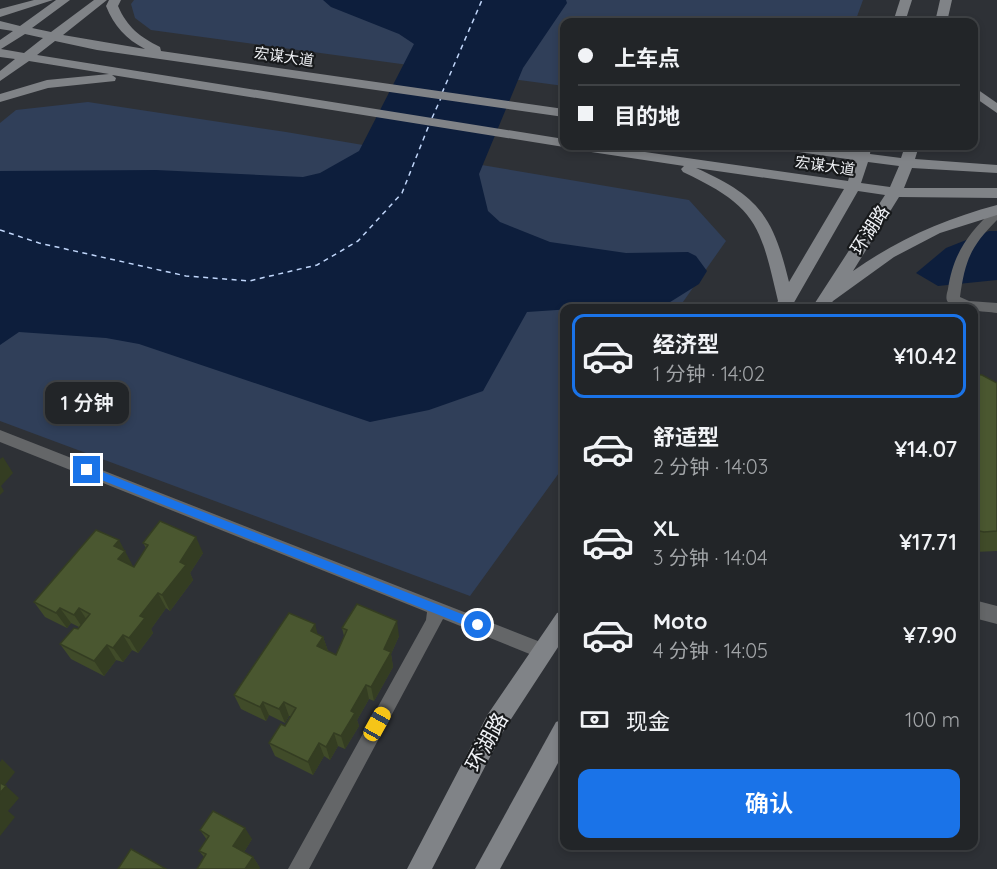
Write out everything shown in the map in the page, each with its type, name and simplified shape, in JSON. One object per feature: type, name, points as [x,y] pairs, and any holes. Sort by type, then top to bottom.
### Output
[{"type":"main road","points":[[0,13],[47,0]]},
{"type":"main road","points":[[0,46],[64,0]]},
{"type":"main road","points":[[0,77],[101,0]]},
{"type":"main road","points":[[115,0],[112,6],[119,23],[131,38],[171,57]]},
{"type":"main road","points":[[900,18],[906,0]]},
{"type":"main road","points":[[942,18],[946,0]]},
{"type":"main road","name":"宏谋大道","points":[[0,25],[51,37],[171,57],[560,113]]},
{"type":"main road","points":[[0,53],[559,142]]},
{"type":"main road","points":[[0,98],[47,84],[147,77]]},
{"type":"main road","points":[[978,94],[997,109]]},
{"type":"main road","name":"宏谋大道","points":[[603,150],[894,192],[997,193]]},
{"type":"main road","name":"宏谋大道","points":[[847,150],[863,151],[908,163],[997,170]]},
{"type":"main road","name":"环湖路","points":[[823,303],[894,192],[908,163],[911,150]]},
{"type":"main road","name":"环湖路","points":[[784,304],[853,187],[863,151]]},
{"type":"main road","points":[[673,161],[718,184],[753,208],[773,249],[783,304]]},
{"type":"main road","points":[[823,303],[888,252],[935,230],[997,212]]},
{"type":"main road","name":"环湖路","points":[[419,869],[496,722],[560,626]]},
{"type":"main road","points":[[487,869],[560,737]]},
{"type":"street","points":[[978,610],[997,615]]},
{"type":"lane","points":[[965,304],[953,299],[957,267],[965,244],[997,212]]},
{"type":"lane","points":[[978,306],[997,308]]},
{"type":"lane","points":[[0,436],[542,651]]},
{"type":"lane","points":[[298,869],[434,621],[436,608]]},
{"type":"shaded area","points":[[134,0],[863,0],[856,18],[560,18],[560,85],[151,30],[135,18],[131,4]]},
{"type":"shaded area","points":[[323,0],[566,0],[567,3],[523,68],[479,174],[488,211],[500,222],[550,242],[626,253],[688,252],[696,256],[707,271],[699,284],[667,304],[560,304],[560,310],[527,312],[483,391],[429,410],[370,422],[139,344],[106,338],[19,332],[0,345],[0,171],[156,170],[303,177],[320,173],[359,151],[414,44],[399,34],[331,7]]},
{"type":"shaded area","points":[[88,102],[286,132],[689,200],[726,241],[682,304],[560,304],[560,472],[470,596],[0,421],[0,123],[16,110]]},
{"type":"shaded area","points":[[989,231],[997,231],[997,280],[938,286],[916,273],[946,248]]},
{"type":"building","points":[[978,374],[997,383],[997,531],[978,531]]},
{"type":"building","points":[[160,521],[196,537],[180,562],[186,565],[162,595],[158,593],[140,616],[145,618],[129,638],[123,635],[113,648],[107,645],[94,661],[60,644],[74,628],[78,629],[90,614],[79,608],[74,615],[60,608],[56,613],[34,602],[96,530],[119,540],[114,546],[125,551],[118,559],[134,567],[148,545],[143,543]]},
{"type":"building","points":[[357,604],[397,621],[384,649],[391,652],[371,687],[366,685],[351,711],[355,713],[341,736],[334,733],[326,747],[319,743],[308,762],[269,743],[281,724],[285,726],[296,708],[284,702],[279,709],[263,702],[260,707],[234,695],[289,613],[315,624],[311,631],[323,637],[317,646],[336,655],[347,630],[342,628]]},
{"type":"building","points":[[0,783],[6,786],[0,793]]},
{"type":"building","points":[[213,811],[245,828],[233,846],[253,857],[245,869],[197,869],[206,854],[199,851],[209,836],[200,830]]},
{"type":"building","points":[[131,849],[166,869],[118,869]]},
{"type":"ferry route","points":[[442,93],[482,0]]},
{"type":"ferry route","points":[[432,118],[441,98]]},
{"type":"ferry route","points":[[0,230],[39,243],[186,276],[249,281],[317,265],[358,241],[402,193],[429,125]]},
{"type":"route","points":[[87,470],[478,625]]}]
